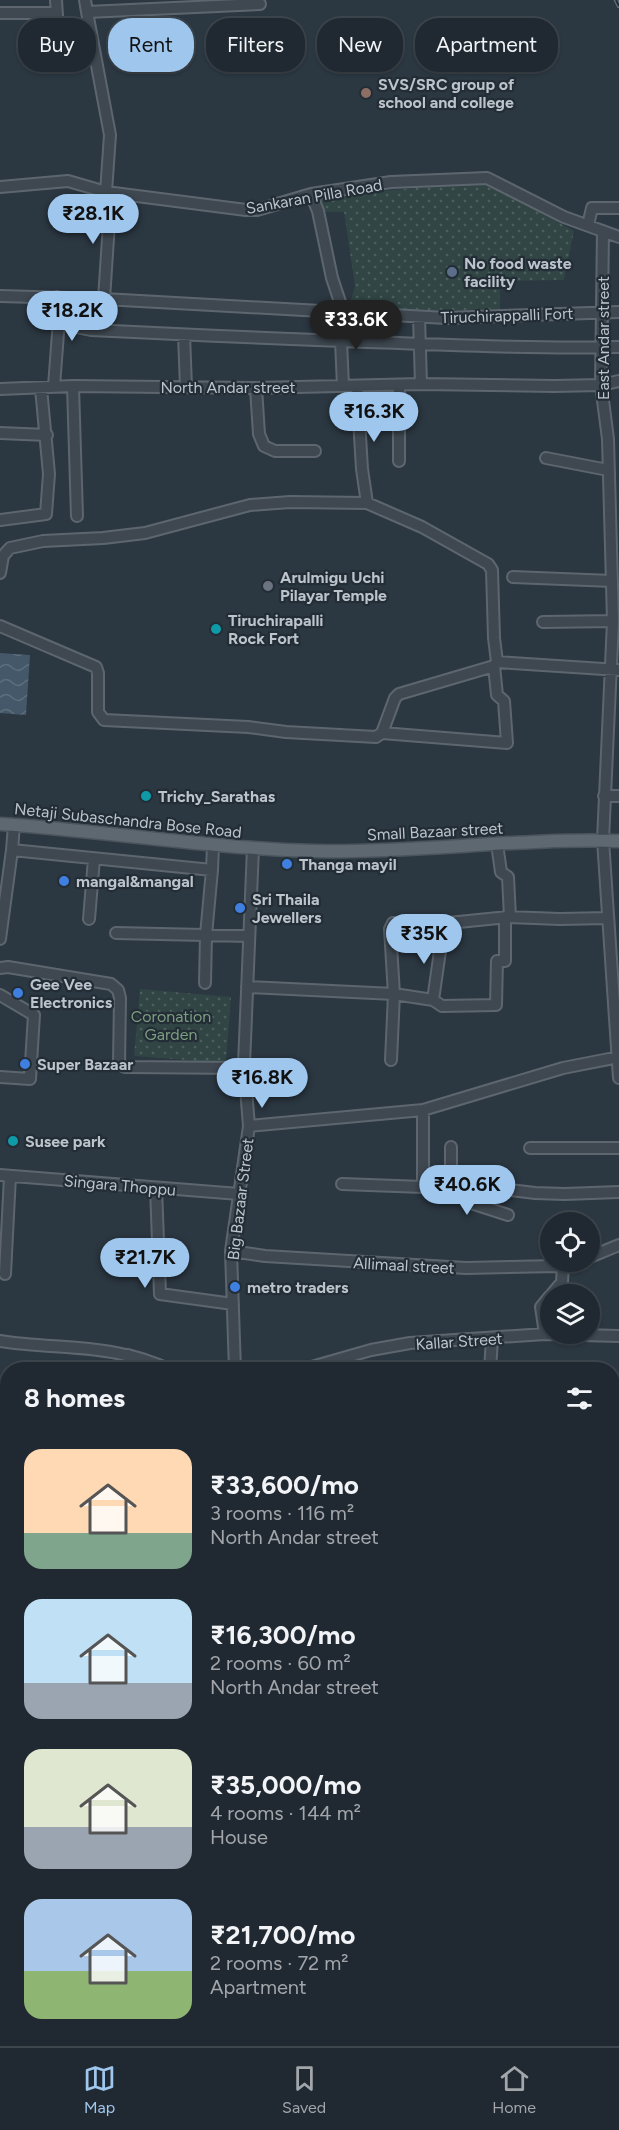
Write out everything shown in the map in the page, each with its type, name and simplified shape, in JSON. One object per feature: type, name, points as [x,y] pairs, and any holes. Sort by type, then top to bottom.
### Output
[{"type":"main road","name":"Netaji Subaschandra Bose Road","points":[[0,824],[253,848]]},
{"type":"main road","name":"Small Bazaar street","points":[[253,848],[315,851],[412,850],[497,844],[619,841]]},
{"type":"street","points":[[56,0],[57,18]]},
{"type":"street","points":[[85,0],[110,135],[104,299]]},
{"type":"street","points":[[87,12],[260,4]]},
{"type":"street","points":[[0,14],[57,14]]},
{"type":"street","name":"Sankaran Pilla Road","points":[[0,187],[68,181],[108,192],[257,210],[311,194],[391,182],[486,178],[564,217],[619,237]]},
{"type":"street","points":[[311,194],[318,211],[332,278],[344,314],[341,341],[343,386]]},
{"type":"street","points":[[588,225],[592,208],[619,208]]},
{"type":"street","name":"East Andar street","points":[[603,231],[601,385],[613,439],[608,470],[616,551],[612,581],[614,670],[607,728],[603,840],[614,893],[608,918],[616,1002],[619,1078]]},
{"type":"street","name":"Tiruchirappalli Fort","points":[[0,296],[104,299],[446,318],[619,312]]},
{"type":"street","points":[[54,386],[59,320],[57,297]]},
{"type":"street","points":[[419,317],[421,384]]},
{"type":"street","points":[[59,320],[91,330],[260,339],[419,345],[619,347]]},
{"type":"street","points":[[184,335],[186,387]]},
{"type":"street","name":"North Andar street","points":[[0,389],[54,386],[256,388],[421,384],[601,385],[619,381]]},
{"type":"street","points":[[399,385],[399,461]]},
{"type":"street","points":[[73,386],[77,516]]},
{"type":"street","points":[[357,386],[362,469],[367,503]]},
{"type":"street","points":[[0,520],[46,514],[49,474],[41,388]]},
{"type":"street","points":[[256,388],[259,434],[264,446],[275,451],[315,452]]},
{"type":"street","points":[[0,433],[47,435]]},
{"type":"street","points":[[546,458],[608,470]]},
{"type":"street","points":[[0,573],[3,556],[8,550],[43,542],[145,533],[250,505],[290,502],[367,503],[422,527],[488,564],[492,570],[497,695],[504,701],[507,743],[382,733]]},
{"type":"street","points":[[513,577],[612,581]]},
{"type":"street","points":[[543,622],[613,621]]},
{"type":"street","points":[[0,626],[96,668],[98,712],[104,720],[248,727],[286,732],[376,737],[382,733],[399,694],[495,664],[614,670]]},
{"type":"street","points":[[607,728],[619,727]]},
{"type":"street","points":[[604,796],[619,796]]},
{"type":"street","points":[[0,939],[14,825]]},
{"type":"street","points":[[247,987],[394,994],[433,1000],[442,1006],[496,1005],[497,961],[505,961],[508,917],[508,877],[501,872],[497,844]]},
{"type":"street","points":[[205,982],[213,845]]},
{"type":"street","name":"Big Bazaar Street","points":[[235,1362],[231,1251],[249,1126],[245,1068],[253,848]]},
{"type":"street","points":[[12,850],[212,870]]},
{"type":"street","points":[[89,919],[94,859]]},
{"type":"street","points":[[391,1060],[394,994],[391,925],[396,923],[429,925],[508,917],[608,918]]},
{"type":"street","points":[[433,1000],[444,923]]},
{"type":"street","points":[[116,933],[249,936]]},
{"type":"street","points":[[0,968],[8,967],[111,984],[118,990],[120,998],[119,1064],[125,1067],[245,1068]]},
{"type":"street","points":[[0,995],[34,1015],[30,1079],[0,1077]]},
{"type":"street","points":[[249,1126],[423,1110],[563,1068],[618,1057]]},
{"type":"street","points":[[423,1110],[423,1187]]},
{"type":"street","points":[[451,1147],[452,1185]]},
{"type":"street","points":[[530,1148],[619,1148]]},
{"type":"street","points":[[5,1175],[5,1274]]},
{"type":"street","name":"Singara Thoppu","points":[[5,1175],[239,1194]]},
{"type":"street","points":[[342,1184],[423,1187],[452,1185],[565,1194],[619,1192]]},
{"type":"street","points":[[464,1186],[468,1202],[508,1215]]},
{"type":"street","points":[[156,1188],[160,1294],[233,1304]]},
{"type":"street","points":[[600,1253],[619,1245]]},
{"type":"street","name":"Allimaal street","points":[[231,1251],[265,1257],[419,1267],[540,1266]]},
{"type":"street","name":"Kallar Street","points":[[330,1362],[371,1350],[410,1343],[540,1334]]},
{"type":"street","name":"Kallar Street","points":[[600,1335],[619,1336]]},
{"type":"street","points":[[491,1362],[492,1339]]},
{"type":"street","points":[[0,1341],[38,1347],[128,1355],[148,1362]]},
{"type":"street","points":[[128,1355],[128,1362]]},
{"type":"green space","points":[[485,182],[574,231],[564,280],[500,281],[500,314],[446,316],[350,303],[355,286],[344,212],[325,212],[320,201],[336,195]]},
{"type":"green space","name":"Coronation Garden","points":[[140,989],[231,997],[226,1063],[134,1056]]},
{"type":"water","points":[[0,653],[30,655],[26,715],[0,713]]},
{"type":"railway","points":[[616,0],[619,6]]},
{"type":"place","name":"SVS/SRC group of school and college","points":[[366,93]]},
{"type":"place","name":"No food waste facility","points":[[452,272]]},
{"type":"place","name":"Arulmigu Uchi Pilayar Temple","points":[[268,586]]},
{"type":"place","name":"Tiruchirapalli Rock Fort","points":[[216,629]]},
{"type":"place","name":"Trichy_Sarathas","points":[[146,796]]},
{"type":"place","name":"Thanga mayil","points":[[287,864]]},
{"type":"place","name":"mangal&mangal","points":[[64,881]]},
{"type":"place","name":"Sri Thaila Jewellers","points":[[240,908]]},
{"type":"place","name":"Gee Vee Electronics","points":[[18,993]]},
{"type":"place","name":"Super Bazaar","points":[[25,1064]]},
{"type":"place","name":"Susee park","points":[[13,1141]]},
{"type":"place","name":"metro traders","points":[[235,1287]]}]
